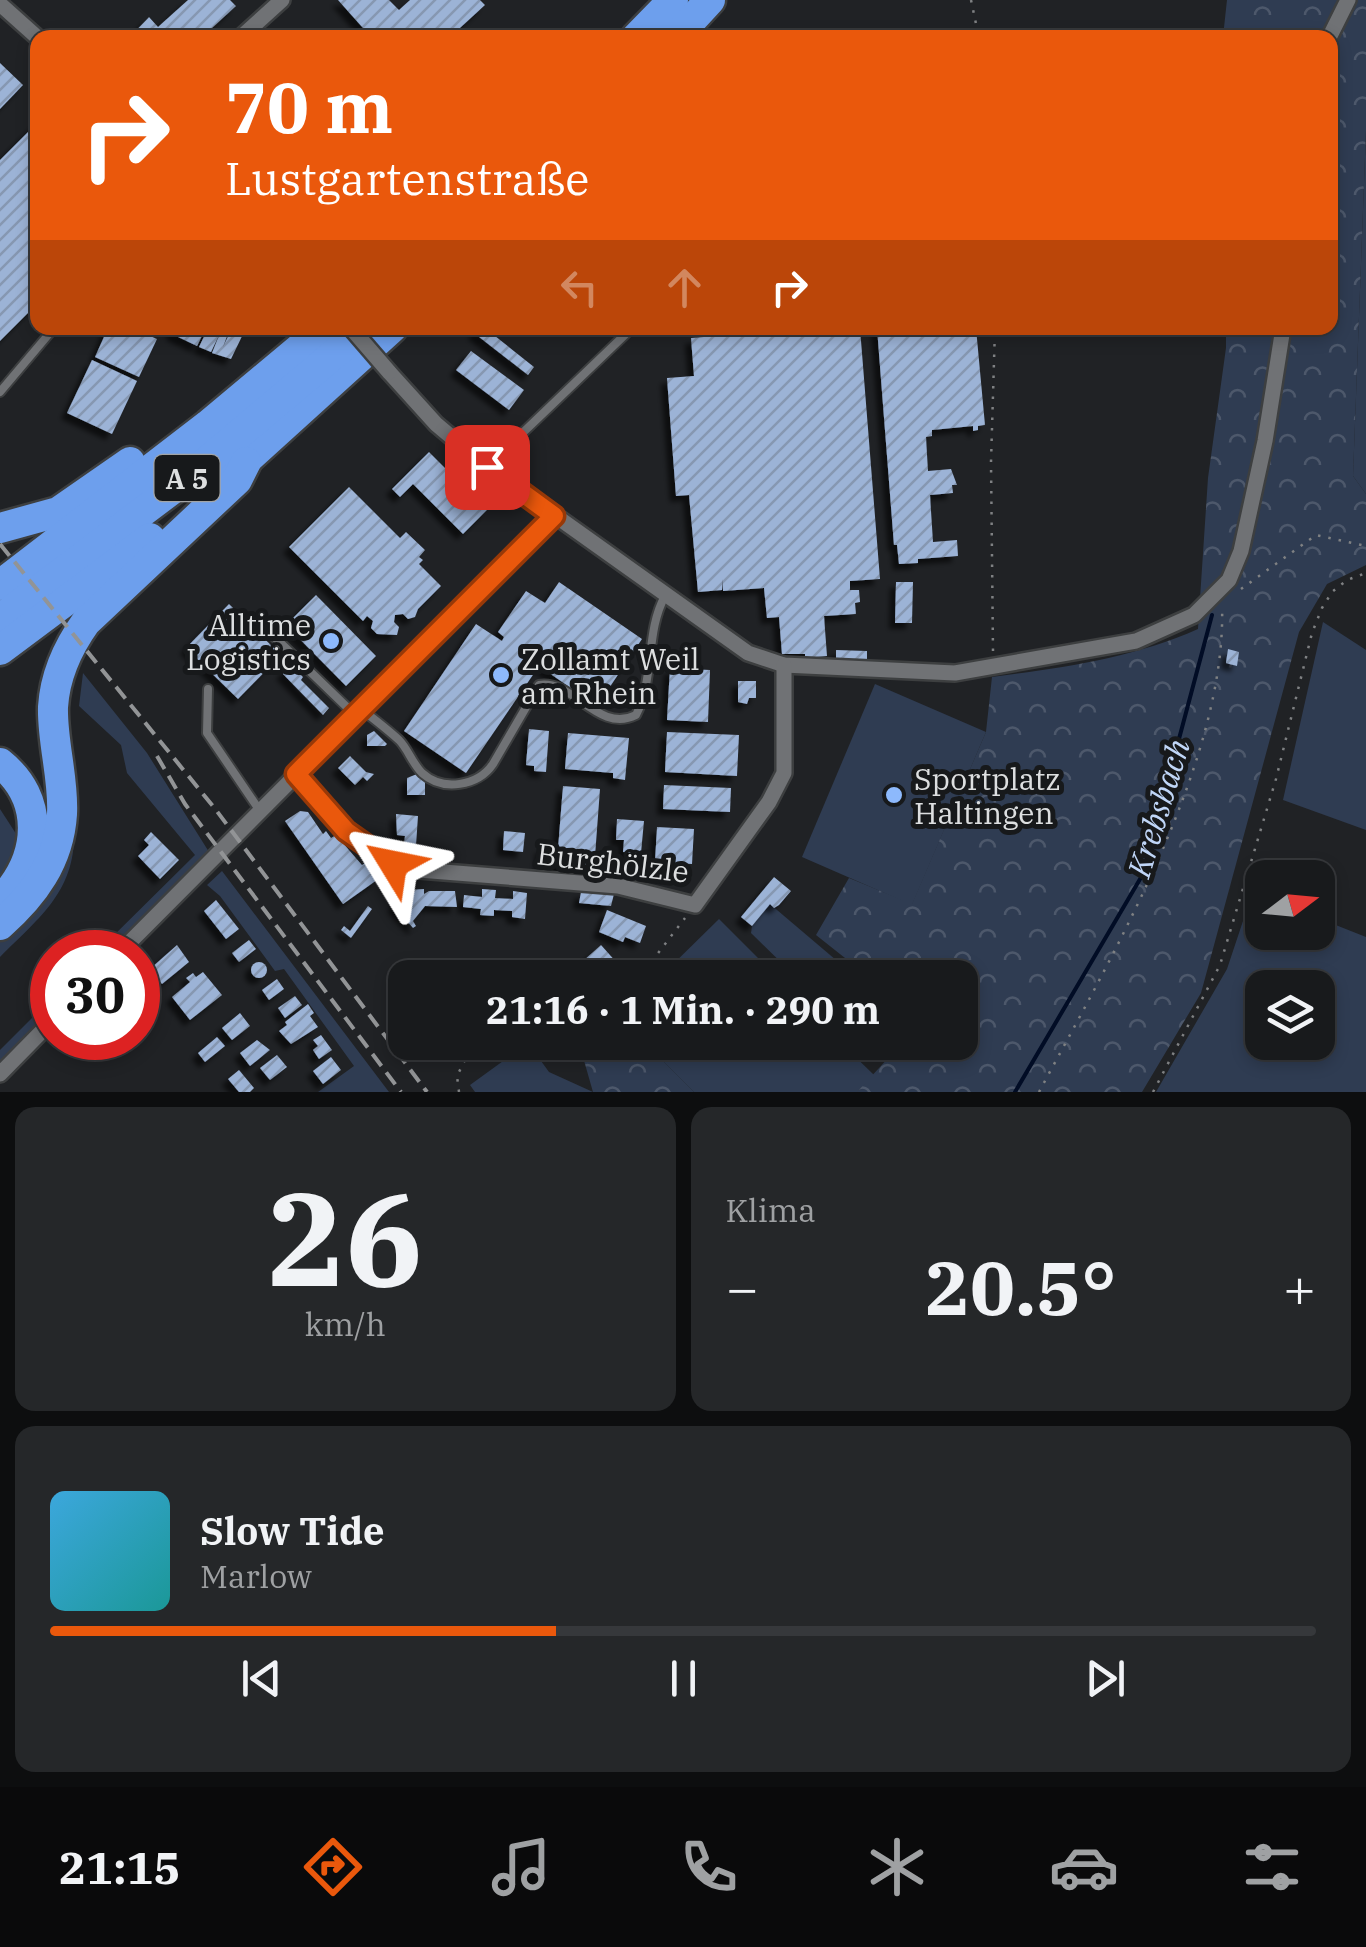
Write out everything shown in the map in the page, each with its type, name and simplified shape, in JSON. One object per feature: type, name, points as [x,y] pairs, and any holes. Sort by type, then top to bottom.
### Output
[{"type":"highway","points":[[644,30],[672,0]]},
{"type":"highway","points":[[682,30],[710,0]]},
{"type":"highway","name":"A 5","points":[[0,585],[316,335]]},
{"type":"highway","name":"A 5","points":[[0,619],[186,479],[357,335]]},
{"type":"highway","points":[[0,650],[246,462],[384,335]]},
{"type":"highway","points":[[0,528],[58,512],[165,437],[208,424]]},
{"type":"highway","points":[[0,925],[27,902],[46,874],[56,845],[62,813],[54,706],[59,674],[70,644],[86,622],[237,480],[246,462]]},
{"type":"highway","points":[[0,763],[26,794],[34,836],[26,867],[0,900]]},
{"type":"street","points":[[249,30],[282,0]]},
{"type":"street","points":[[1333,30],[1348,0]]},
{"type":"street","points":[[0,4],[30,31]]},
{"type":"street","points":[[357,335],[436,424],[487,467],[748,653],[784,666],[955,673],[1136,642],[1194,615],[1219,593],[1240,551],[1265,440],[1282,335]]},
{"type":"street","points":[[142,930],[554,516]]},
{"type":"street","name":"Burghölzle","points":[[296,774],[346,831],[393,864],[419,870],[618,886],[696,905],[769,802],[784,774],[784,666]]},
{"type":"street","points":[[0,1074],[30,1043]]},
{"type":"lane","points":[[0,392],[48,335]]},
{"type":"lane","points":[[487,467],[625,335]]},
{"type":"lane","points":[[264,627],[358,712],[402,743],[424,775],[456,785],[486,774],[539,685],[552,684],[602,714],[623,719],[636,715],[642,701],[656,615],[664,596]]},
{"type":"lane","points":[[208,688],[207,733],[260,811]]},
{"type":"path","points":[[971,0],[977,30]]},
{"type":"path","points":[[994,667],[991,462],[995,335]]},
{"type":"path","points":[[1039,1092],[1166,840],[1200,746],[1223,634],[1219,593],[1236,592],[1316,534],[1366,546]]},
{"type":"path","points":[[1153,1092],[1220,965],[1322,608],[1346,580],[1366,573]]},
{"type":"path","points":[[653,960],[696,905]]},
{"type":"path","points":[[458,1092],[457,1076],[465,1060]]},
{"type":"green space","points":[[1227,0],[1366,0],[1366,130],[1353,476],[1366,494],[1366,565],[1327,584],[1299,632],[1201,993],[1142,1092],[857,1092],[886,1060],[978,1060],[978,960],[848,960],[816,935],[849,878],[912,904],[986,732],[992,677],[1123,655],[1198,629],[1208,478],[1226,335],[1338,335],[1338,30],[1224,30]]},
{"type":"green space","points":[[1366,130],[1366,494],[1353,476]]},
{"type":"green space","points":[[1323,622],[1366,650],[1366,830],[1283,800]]},
{"type":"green space","points":[[83,673],[147,753],[209,852],[131,930],[119,930],[195,855],[127,773],[121,745],[79,706]]},
{"type":"green space","name":"Sportplatz Haltingen","points":[[875,684],[986,732],[912,905],[802,857]]},
{"type":"green space","points":[[0,809],[22,843],[0,883]]},
{"type":"green space","points":[[74,827],[73,849],[63,885],[42,914],[0,957],[0,939]]},
{"type":"green space","points":[[222,871],[389,1092],[318,1092],[354,1066],[284,969],[275,971],[220,896],[207,885]]},
{"type":"green space","points":[[770,904],[836,960],[779,960],[751,933]]},
{"type":"green space","points":[[1245,915],[1245,950],[1335,950],[1335,925],[1366,937],[1366,1092],[1156,1092],[1227,969]]},
{"type":"green space","points":[[719,919],[760,960],[677,960]]},
{"type":"green space","points":[[30,1020],[30,1033],[0,1064],[0,1050]]},
{"type":"green space","points":[[505,1060],[540,1060],[549,1072],[593,1092],[475,1092],[470,1085]]},
{"type":"green space","points":[[584,1060],[662,1060],[694,1092],[593,1092]]},
{"type":"green space","points":[[662,1060],[859,1060],[874,1075],[857,1092],[694,1092]]},
{"type":"building","points":[[188,0],[230,0],[236,6],[210,30],[137,30],[149,17],[158,27]]},
{"type":"building","points":[[338,0],[389,0],[399,10],[410,0],[480,0],[485,5],[458,30],[365,30]]},
{"type":"building","points":[[0,63],[23,85],[0,109]]},
{"type":"building","points":[[30,130],[30,311],[0,341],[0,160]]},
{"type":"building","points":[[105,335],[148,335],[157,339],[139,377],[95,357]]},
{"type":"building","points":[[174,335],[202,335],[197,346]]},
{"type":"building","points":[[205,335],[219,335],[211,352],[199,347]]},
{"type":"building","points":[[219,335],[227,335],[223,347],[229,335],[243,335],[231,359],[212,353]]},
{"type":"building","points":[[477,335],[494,335],[534,367],[528,375]]},
{"type":"building","points":[[861,335],[880,579],[850,581],[850,590],[859,590],[856,614],[824,616],[827,656],[782,654],[779,617],[767,618],[764,588],[723,591],[723,579],[722,590],[698,592],[689,495],[676,496],[667,378],[694,376],[691,338]]},
{"type":"building","points":[[878,335],[977,335],[985,425],[973,431],[973,426],[932,430],[932,436],[926,437],[928,471],[951,469],[957,485],[952,485],[953,493],[930,495],[933,542],[957,540],[958,556],[899,564],[894,545]]},
{"type":"building","points":[[471,351],[524,390],[509,410],[456,370]]},
{"type":"building","points":[[92,360],[137,381],[112,434],[67,413]]},
{"type":"building","points":[[429,452],[487,510],[463,534],[413,484],[400,497],[392,489]]},
{"type":"building","points":[[349,487],[400,538],[406,532],[425,550],[419,564],[441,586],[415,617],[395,615],[397,635],[377,634],[371,628],[373,621],[367,616],[363,621],[289,547]]},
{"type":"building","points":[[559,582],[642,639],[597,706],[539,666],[466,773],[404,731],[476,624],[502,641],[504,637],[498,632],[526,591],[545,603]]},
{"type":"building","points":[[896,582],[913,582],[912,623],[895,623]]},
{"type":"building","name":"Alltime Logistics","points":[[316,595],[376,656],[346,686],[286,625]]},
{"type":"building","points":[[229,604],[281,655],[238,699],[186,648]]},
{"type":"building","points":[[1228,649],[1239,652],[1237,666],[1226,663]]},
{"type":"building","points":[[836,650],[867,651],[867,660],[836,659]]},
{"type":"building","points":[[291,665],[329,708],[323,715],[282,673]]},
{"type":"building","points":[[670,668],[710,670],[708,722],[667,720]]},
{"type":"building","points":[[738,681],[756,681],[756,698],[749,698],[747,704],[738,702]]},
{"type":"building","points":[[529,729],[549,731],[546,772],[534,771],[534,766],[526,765]]},
{"type":"building","points":[[374,731],[385,746],[367,746],[367,735]]},
{"type":"building","points":[[667,732],[739,735],[737,776],[665,772]]},
{"type":"building","points":[[568,733],[629,738],[625,780],[613,778],[613,773],[565,769]]},
{"type":"building","points":[[350,756],[366,772],[374,774],[367,781],[363,777],[355,785],[338,768]]},
{"type":"building","points":[[417,774],[425,782],[425,795],[407,795],[407,778]]},
{"type":"building","points":[[664,785],[731,788],[730,812],[663,809]]},
{"type":"building","points":[[563,786],[600,789],[594,870],[540,865],[541,847],[558,849]]},
{"type":"building","points":[[300,811],[308,812],[323,834],[326,831],[331,838],[336,835],[377,880],[343,904],[285,821]]},
{"type":"building","points":[[396,814],[418,816],[416,846],[404,844],[405,836],[397,835]]},
{"type":"building","points":[[617,819],[644,821],[641,853],[623,852],[624,840],[616,840]]},
{"type":"building","points":[[657,827],[694,829],[692,864],[655,862]]},
{"type":"building","points":[[504,831],[525,833],[523,852],[503,850]]},
{"type":"building","points":[[151,832],[179,860],[160,879],[138,856],[149,845],[144,840]]},
{"type":"building","points":[[774,877],[791,891],[779,905],[774,908],[770,904],[752,926],[741,917]]},
{"type":"building","points":[[424,889],[424,894],[455,891],[457,907],[425,906],[413,921],[413,928],[394,906],[405,890]]},
{"type":"building","points":[[482,889],[496,890],[495,898],[513,899],[513,891],[527,893],[525,919],[512,917],[512,911],[494,910],[494,916],[480,915],[481,909],[463,907],[464,895],[482,897]]},
{"type":"building","points":[[581,892],[614,894],[611,906],[579,903]]},
{"type":"building","points":[[216,900],[239,929],[226,939],[204,911]]},
{"type":"building","points":[[368,906],[372,909],[351,938],[341,930],[344,926],[350,931]]},
{"type":"building","points":[[607,910],[646,926],[640,943],[625,937],[623,942],[599,932]]},
{"type":"building","points":[[249,940],[256,949],[239,962],[232,953]]},
{"type":"building","points":[[177,945],[189,962],[162,984],[160,960]]},
{"type":"building","points":[[601,945],[614,960],[584,960]]},
{"type":"building","points":[[259,962],[267,970],[259,978],[251,970]]},
{"type":"building","points":[[203,972],[222,995],[190,1020],[172,997],[190,982],[186,978]]},
{"type":"building","points":[[277,979],[284,989],[269,1000],[262,990]]},
{"type":"building","points":[[295,996],[302,1005],[285,1018],[278,1008]]},
{"type":"building","points":[[308,1004],[318,1027],[291,1044],[279,1031]]},
{"type":"building","points":[[240,1013],[250,1026],[232,1040],[222,1028]]},
{"type":"building","points":[[321,1035],[332,1050],[319,1059],[313,1050],[318,1046],[313,1040]]},
{"type":"building","points":[[217,1037],[225,1046],[205,1062],[198,1053]]},
{"type":"building","points":[[257,1040],[270,1050],[250,1066],[240,1053]]},
{"type":"building","points":[[277,1055],[287,1067],[270,1080],[260,1068]]},
{"type":"building","points":[[331,1057],[341,1070],[323,1084],[313,1071]]},
{"type":"building","points":[[239,1070],[254,1088],[250,1092],[239,1092],[228,1079]]},
{"type":"waterway","name":"Krebsbach","points":[[1015,1092],[1143,874],[1212,615]]},
{"type":"railway","points":[[0,544],[216,810],[427,1092]]},
{"type":"railway","points":[[157,756],[185,804],[401,1092]]},
{"type":"place","name":"Alltime Logistics","points":[[331,641]]},
{"type":"place","name":"Zollamt Weil am Rhein","points":[[501,675]]},
{"type":"place","name":"Sportplatz Haltingen","points":[[894,795]]},
{"type":"route","points":[[393,864],[346,831],[296,774],[554,516],[487,467]]}]
